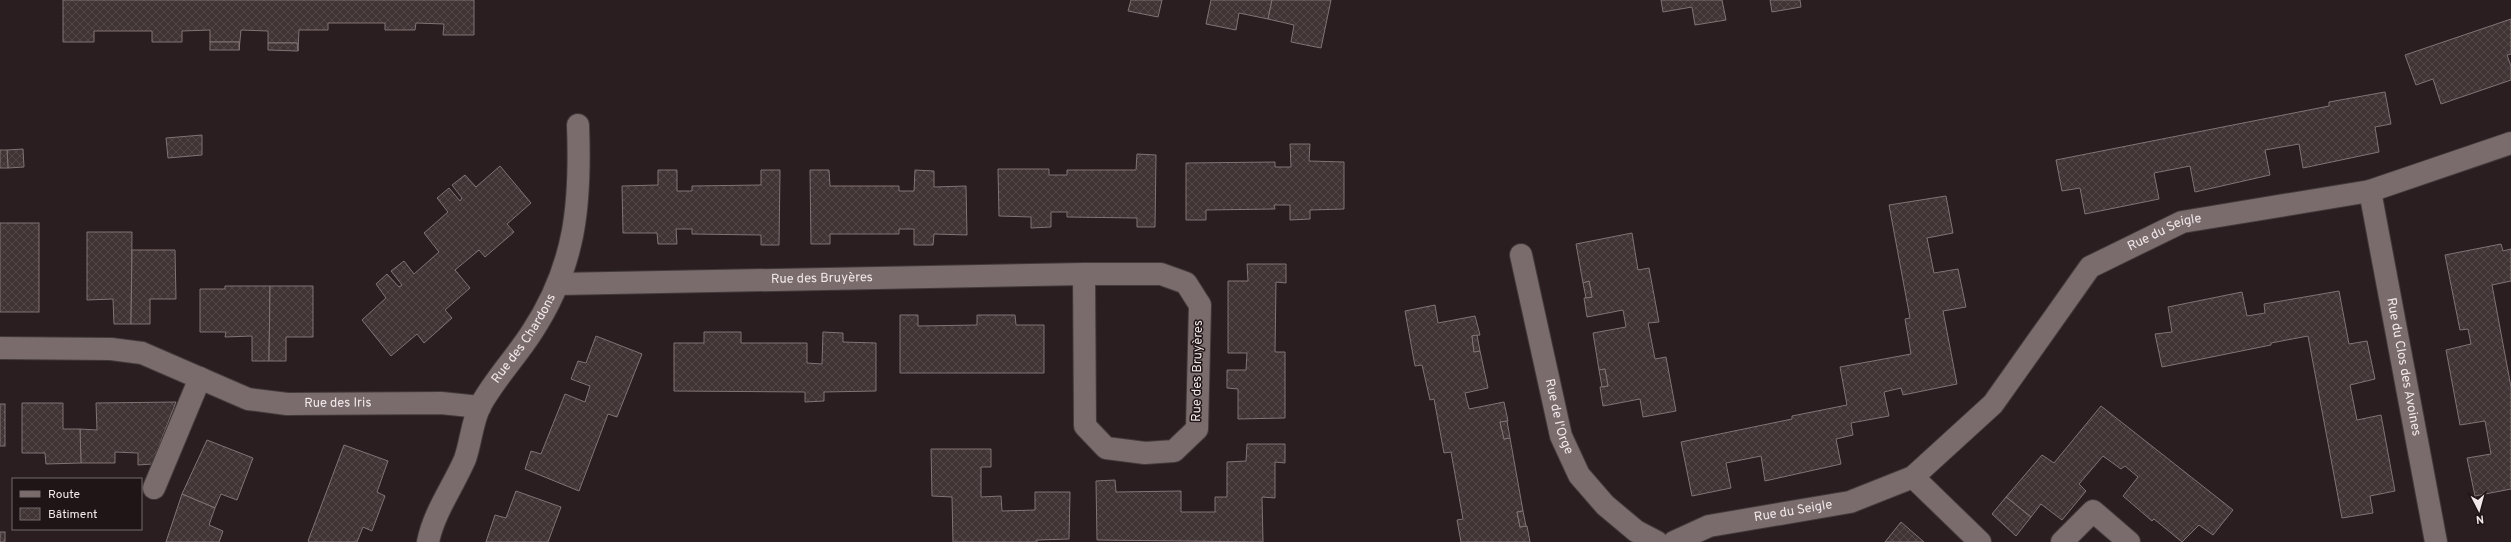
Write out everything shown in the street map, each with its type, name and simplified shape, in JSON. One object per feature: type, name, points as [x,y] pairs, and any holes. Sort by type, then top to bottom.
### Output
[{"type":"street","name":"Rue des Chardons","points":[[428,542],[431,528],[465,458],[480,407],[533,331],[559,284],[577,222],[580,172],[578,125]]},
{"type":"street","name":"Rue du Seigle","points":[[1674,542],[1709,526],[1850,502],[1913,477],[1993,404],[2090,267],[2182,222],[2370,191],[2511,143]]},
{"type":"street","name":"Rue du Clos des Avoines","points":[[2370,191],[2436,542]]},
{"type":"street","name":"Rue de l'Orge","points":[[1521,255],[1561,436],[1579,475],[1604,505],[1636,531],[1657,542]]},
{"type":"street","name":"Rue des Bruyères","points":[[559,284],[1084,274],[1161,274],[1186,283],[1200,305],[1197,429],[1174,451],[1145,453],[1106,448],[1085,426],[1084,274]]},
{"type":"street","name":"Rue des Iris","points":[[0,348],[111,349],[142,353],[173,365],[248,399],[287,404],[442,403],[480,407]]},
{"type":"street","points":[[154,488],[200,378]]},
{"type":"street","points":[[1913,477],[1980,542]]},
{"type":"street","points":[[2062,542],[2093,511],[2129,542]]},
{"type":"building","points":[[63,0],[474,0],[474,35],[443,35],[444,24],[416,23],[415,30],[385,30],[385,23],[328,23],[328,30],[299,30],[298,51],[297,43],[268,43],[268,31],[241,30],[239,50],[239,42],[210,42],[210,30],[182,31],[182,42],[152,42],[152,31],[94,31],[94,42],[63,42]]},
{"type":"building","points":[[1131,0],[1162,0],[1158,17],[1128,11]]},
{"type":"building","points":[[1211,0],[1272,0],[1268,19],[1239,13],[1236,30],[1206,24]]},
{"type":"building","points":[[1272,0],[1331,0],[1321,48],[1291,42],[1294,25],[1268,19]]},
{"type":"building","points":[[1661,0],[1722,0],[1726,20],[1695,25],[1692,7],[1663,12]]},
{"type":"building","points":[[1770,0],[1800,0],[1801,7],[1772,12]]},
{"type":"building","points":[[2511,19],[2511,54],[2507,55],[2511,66],[2511,80],[2441,104],[2433,79],[2416,85],[2405,55]]},
{"type":"building","points":[[210,42],[239,42],[239,50],[210,50]]},
{"type":"building","points":[[268,43],[297,43],[298,51],[268,50]]},
{"type":"building","points":[[2385,92],[2391,124],[2375,127],[2379,152],[2303,168],[2299,144],[2265,150],[2270,175],[2195,192],[2190,166],[2154,173],[2159,199],[2085,214],[2080,188],[2062,191],[2056,160],[2329,106],[2329,102]]},
{"type":"building","points":[[202,135],[202,155],[168,158],[166,138]]},
{"type":"building","points":[[1290,144],[1310,144],[1309,161],[1344,162],[1344,209],[1310,210],[1310,219],[1290,220],[1290,205],[1274,205],[1275,209],[1206,210],[1206,220],[1186,220],[1186,163],[1275,162],[1275,167],[1291,167]]},
{"type":"building","points":[[23,149],[24,167],[8,168],[7,150]]},
{"type":"building","points":[[0,150],[7,150],[8,168],[0,168]]},
{"type":"building","points":[[1137,154],[1156,155],[1155,227],[1137,227],[1137,218],[1067,217],[1067,212],[1051,212],[1051,227],[1031,228],[1031,217],[999,216],[998,169],[1049,169],[1049,175],[1067,175],[1067,170],[1136,170]]},
{"type":"building","points":[[500,166],[531,203],[507,224],[514,232],[485,257],[479,250],[455,270],[470,288],[445,310],[452,318],[424,343],[417,334],[391,356],[362,320],[386,298],[376,284],[387,274],[399,287],[402,285],[391,271],[404,261],[414,274],[439,252],[424,233],[448,212],[437,198],[449,188],[460,201],[462,198],[452,185],[465,175],[476,187]]},
{"type":"building","points":[[658,170],[677,170],[677,191],[692,191],[692,186],[761,185],[761,170],[780,170],[779,245],[761,245],[761,235],[692,234],[692,229],[676,229],[677,244],[658,244],[657,233],[623,233],[622,186],[658,185]]},
{"type":"building","points":[[810,170],[829,170],[830,186],[899,186],[899,191],[914,191],[915,170],[934,171],[934,187],[966,186],[967,235],[934,234],[933,245],[914,245],[914,229],[899,229],[899,234],[830,234],[830,244],[811,244]]},
{"type":"building","points":[[1946,196],[1953,233],[1927,238],[1934,273],[1958,269],[1966,307],[1943,311],[1957,384],[1903,395],[1901,388],[1884,392],[1889,416],[1851,423],[1853,435],[1836,439],[1841,464],[1765,481],[1761,456],[1726,463],[1731,488],[1692,496],[1681,442],[1792,419],[1792,416],[1847,405],[1840,367],[1911,354],[1905,319],[1910,318],[1889,205]]},
{"type":"building","points":[[0,223],[39,223],[39,312],[0,312]]},
{"type":"building","points":[[87,232],[132,232],[131,324],[114,324],[113,299],[87,300]]},
{"type":"building","points":[[1632,233],[1638,270],[1649,268],[1659,322],[1648,323],[1655,359],[1666,357],[1676,411],[1643,417],[1640,399],[1603,406],[1600,387],[1608,386],[1605,369],[1599,370],[1593,333],[1626,327],[1623,310],[1587,317],[1584,298],[1592,297],[1589,281],[1583,283],[1576,244]]},
{"type":"building","points":[[2501,244],[2503,251],[2511,249],[2511,281],[2492,285],[2511,387],[2511,489],[2475,496],[2467,458],[2491,454],[2485,421],[2460,425],[2446,350],[2471,344],[2468,329],[2460,330],[2445,255]]},
{"type":"building","points":[[132,250],[175,250],[176,299],[150,299],[150,324],[131,324]]},
{"type":"building","points":[[1247,264],[1286,264],[1286,283],[1276,282],[1275,352],[1285,352],[1285,418],[1238,419],[1238,389],[1227,388],[1227,370],[1246,370],[1247,353],[1228,353],[1228,281],[1248,281]]},
{"type":"building","points":[[1589,281],[1592,297],[1586,298],[1583,283]]},
{"type":"building","points":[[225,286],[270,286],[269,361],[252,361],[252,336],[225,337],[226,332],[200,332],[200,289],[225,289]]},
{"type":"building","points":[[270,286],[313,286],[313,337],[286,337],[286,361],[269,361]]},
{"type":"building","points":[[2339,291],[2349,344],[2367,341],[2375,379],[2350,385],[2357,420],[2381,415],[2395,491],[2370,496],[2373,513],[2342,518],[2308,336],[2162,367],[2155,334],[2172,332],[2168,307],[2242,292],[2247,316],[2265,313],[2264,304]]},
{"type":"building","points":[[1435,305],[1438,323],[1475,316],[1480,335],[1472,336],[1474,352],[1480,351],[1488,388],[1465,393],[1469,409],[1504,402],[1508,421],[1500,422],[1504,439],[1510,438],[1523,511],[1517,512],[1520,527],[1527,526],[1530,542],[1461,542],[1457,520],[1463,519],[1451,452],[1444,453],[1434,399],[1430,400],[1422,365],[1415,366],[1405,311]]},
{"type":"building","points":[[900,315],[918,315],[918,326],[977,325],[977,315],[1015,315],[1016,325],[1044,325],[1044,373],[900,373]]},
{"type":"building","points":[[704,332],[741,332],[741,343],[807,343],[807,363],[822,364],[823,332],[843,333],[843,342],[876,343],[876,391],[824,392],[824,401],[805,402],[805,392],[674,391],[674,343],[704,343]]},
{"type":"building","points":[[1477,335],[1480,351],[1474,352],[1472,336]]},
{"type":"building","points":[[596,336],[642,354],[617,417],[608,414],[579,491],[525,469],[531,451],[541,454],[565,394],[585,402],[590,386],[571,379],[578,361],[586,363]]},
{"type":"building","points":[[1605,369],[1608,386],[1602,387],[1599,370]]},
{"type":"building","points":[[176,402],[152,464],[138,465],[138,453],[115,452],[115,463],[81,463],[80,429],[97,430],[96,403]]},
{"type":"building","points":[[22,403],[63,403],[63,429],[80,429],[81,463],[46,464],[45,453],[22,453]]},
{"type":"building","points":[[0,404],[5,404],[5,446],[0,446]]},
{"type":"building","points":[[2101,406],[2233,510],[2213,535],[2199,525],[2182,542],[2154,519],[2152,521],[2123,496],[2138,477],[2125,466],[2121,469],[2103,456],[2079,484],[2086,491],[2062,520],[2041,504],[2031,517],[2006,497],[2042,455],[2054,463]]},
{"type":"building","points":[[1507,421],[1510,438],[1504,439],[1500,422]]},
{"type":"building","points":[[207,440],[253,458],[237,500],[221,494],[215,508],[182,494]]},
{"type":"building","points":[[1247,444],[1285,444],[1285,463],[1275,462],[1275,498],[1262,497],[1263,542],[1097,540],[1096,481],[1115,480],[1116,492],[1181,491],[1181,512],[1215,512],[1215,497],[1227,497],[1227,462],[1246,461]]},
{"type":"building","points":[[344,445],[388,461],[377,492],[385,496],[372,531],[363,527],[357,542],[310,542],[308,541]]},
{"type":"building","points":[[931,449],[991,449],[991,467],[981,467],[981,497],[1001,496],[1002,511],[1035,510],[1035,492],[1070,492],[1069,539],[1037,540],[1037,542],[953,542],[952,497],[932,496]]},
{"type":"building","points":[[516,491],[561,507],[548,542],[486,542],[495,515],[506,518]]},
{"type":"building","points":[[182,494],[215,508],[209,525],[223,531],[219,542],[166,542]]},
{"type":"building","points":[[2006,497],[2031,517],[2016,536],[1992,514]]},
{"type":"building","points":[[1523,511],[1526,526],[1520,527],[1517,512]]},
{"type":"building","points":[[1901,522],[1924,542],[1885,542]]},
{"type":"building","points":[[0,532],[5,532],[5,542],[0,542]]}]
